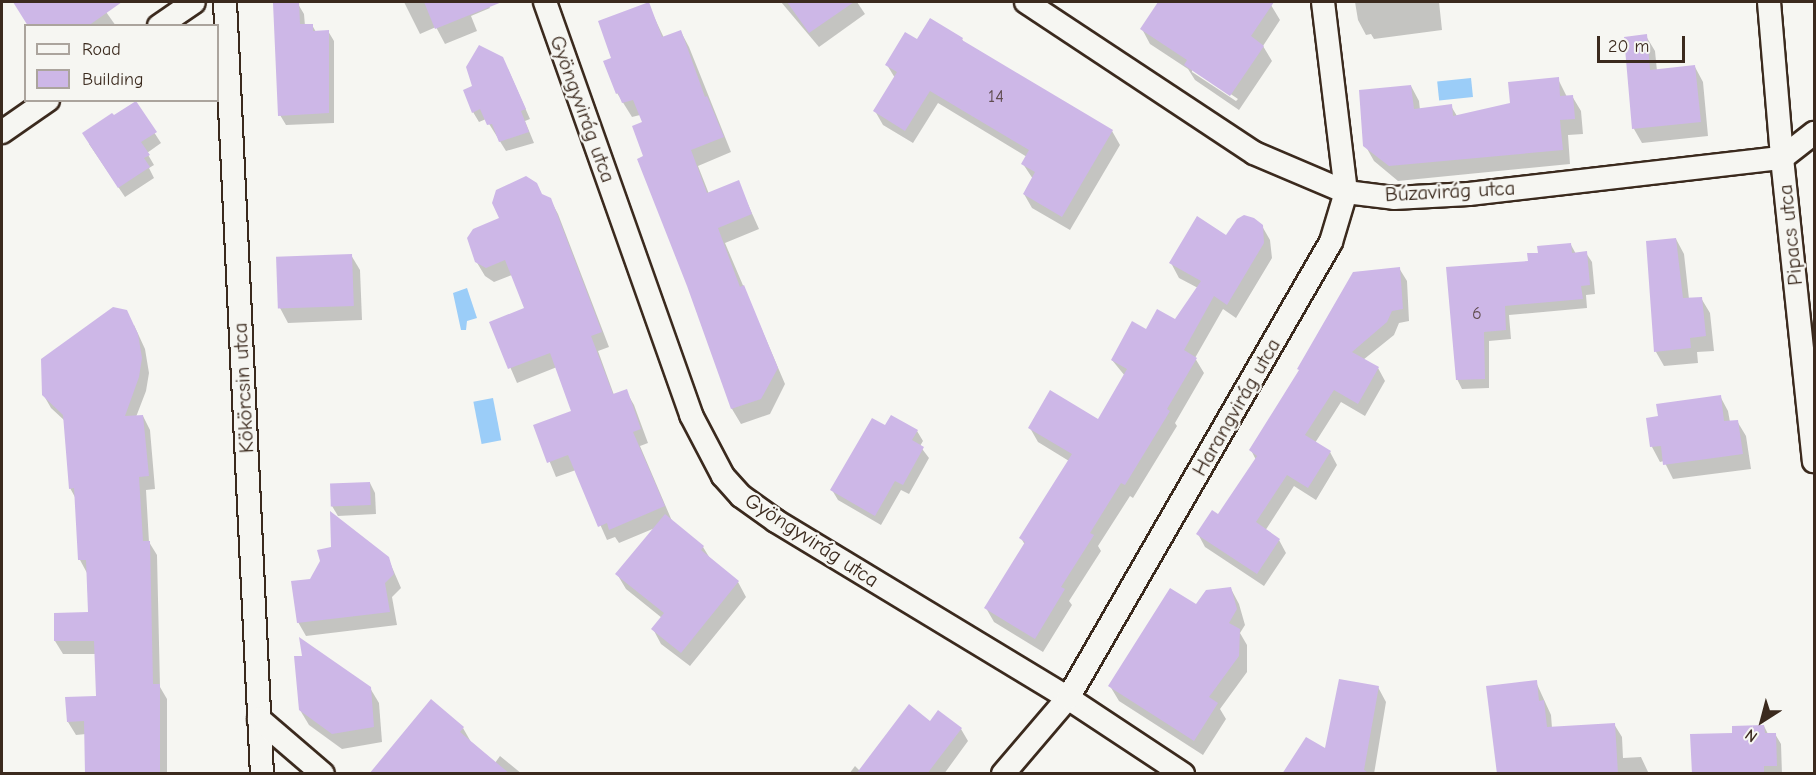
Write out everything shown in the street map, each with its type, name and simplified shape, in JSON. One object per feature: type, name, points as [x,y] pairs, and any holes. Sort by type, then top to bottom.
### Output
[{"type":"street","points":[[162,24],[194,2]]},
{"type":"street","name":"Kökörcsin utca","points":[[225,2],[262,774]]},
{"type":"street","name":"Gyöngyvirág utca","points":[[545,2],[691,415],[723,476],[741,496],[776,521],[1068,698],[1183,774]]},
{"type":"street","name":"Búzavirág utca","points":[[1026,2],[1254,153],[1346,192],[1394,198],[1469,194],[1782,158]]},
{"type":"street","name":"Harangvirág utca","points":[[1003,774],[1068,698],[1331,242],[1346,192],[1323,2]]},
{"type":"street","points":[[1768,2],[1782,158]]},
{"type":"street","points":[[2,132],[45,102]]},
{"type":"street","name":"Pipacs utca","points":[[1815,133],[1782,158],[1815,461]]},
{"type":"street","points":[[259,719],[323,774]]},
{"type":"water","points":[[1471,78],[1473,97],[1439,100],[1437,82]]},
{"type":"water","points":[[467,288],[477,318],[467,321],[466,330],[461,330],[453,293]]},
{"type":"water","points":[[493,398],[501,440],[482,444],[473,402]]},
{"type":"building","points":[[13,2],[122,2],[91,24],[27,24]]},
{"type":"building","points":[[299,2],[300,24],[313,24],[313,31],[329,30],[329,113],[278,116],[273,3]]},
{"type":"building","points":[[424,2],[502,2],[435,29]]},
{"type":"building","points":[[649,2],[662,37],[681,30],[705,97],[707,96],[724,137],[691,150],[707,193],[739,180],[752,214],[718,228],[740,287],[744,285],[778,368],[761,399],[731,409],[687,286],[637,159],[643,156],[632,126],[642,122],[633,100],[622,103],[618,93],[616,94],[603,61],[611,58],[598,21]]},
{"type":"building","points":[[787,2],[854,2],[809,33]]},
{"type":"building","points":[[1158,2],[1274,2],[1251,36],[1264,46],[1230,96],[1184,65],[1187,60],[1140,29]]},
{"type":"building","points":[[930,18],[963,38],[962,40],[1113,130],[1062,217],[1023,194],[1035,172],[1021,164],[1029,150],[930,91],[905,131],[873,111],[897,72],[885,65],[905,32],[917,39]]},
{"type":"building","points":[[1647,34],[1650,70],[1695,65],[1701,122],[1632,129],[1624,37]]},
{"type":"building","points":[[479,45],[503,57],[526,109],[521,111],[529,132],[499,142],[492,124],[487,125],[480,109],[472,113],[463,90],[472,86],[466,67]]},
{"type":"building","points":[[1559,77],[1560,96],[1573,95],[1575,119],[1560,120],[1563,150],[1389,166],[1363,146],[1359,90],[1411,85],[1414,109],[1452,104],[1453,116],[1510,103],[1508,82]]},
{"type":"building","points":[[137,102],[157,132],[141,142],[150,155],[144,158],[150,167],[118,188],[82,133],[112,113],[114,115]]},
{"type":"building","points":[[526,176],[537,183],[542,194],[551,198],[602,332],[591,336],[613,394],[627,389],[641,429],[633,432],[665,506],[609,530],[607,523],[598,527],[568,455],[547,463],[533,425],[571,411],[550,353],[508,369],[489,322],[524,308],[505,260],[486,268],[475,262],[467,238],[473,229],[499,218],[492,203],[496,190]]},
{"type":"building","points":[[1244,215],[1254,218],[1263,225],[1264,243],[1227,305],[1214,296],[1184,350],[1197,358],[1167,409],[1170,411],[1125,485],[1121,483],[1090,533],[1094,535],[1061,587],[1065,589],[1035,639],[984,608],[1025,542],[1019,538],[1072,454],[1028,428],[1050,390],[1098,419],[1127,369],[1111,360],[1132,321],[1146,329],[1157,309],[1175,319],[1201,281],[1169,263],[1197,216],[1226,235],[1237,219]]},
{"type":"building","points":[[1676,238],[1683,298],[1702,297],[1706,336],[1690,338],[1691,348],[1654,352],[1646,241]]},
{"type":"building","points":[[1571,243],[1572,253],[1587,251],[1590,285],[1581,286],[1583,299],[1505,306],[1506,330],[1484,332],[1485,379],[1456,380],[1446,267],[1528,261],[1527,253],[1538,253],[1537,246]]},
{"type":"building","points":[[352,254],[354,306],[278,309],[276,257]]},
{"type":"building","points":[[1400,267],[1403,309],[1392,311],[1387,322],[1352,352],[1379,367],[1358,404],[1334,390],[1305,435],[1331,451],[1308,488],[1287,475],[1256,522],[1280,539],[1257,574],[1196,534],[1212,510],[1218,514],[1257,456],[1249,450],[1299,370],[1297,369],[1353,272]]},
{"type":"building","points":[[113,307],[127,310],[138,334],[142,358],[139,377],[125,416],[143,415],[149,476],[139,477],[143,541],[150,541],[153,684],[160,684],[160,774],[85,774],[84,721],[67,722],[65,697],[96,696],[94,641],[54,641],[54,613],[88,612],[86,560],[78,560],[74,488],[69,489],[63,415],[42,395],[41,359]]},
{"type":"building","points":[[1721,395],[1724,421],[1738,420],[1743,454],[1663,465],[1661,446],[1650,447],[1646,418],[1658,416],[1656,404]]},
{"type":"building","points":[[891,415],[918,430],[912,440],[924,447],[903,485],[895,481],[875,516],[830,490],[872,418],[885,425]]},
{"type":"building","points":[[370,482],[371,505],[331,506],[330,483]]},
{"type":"building","points":[[330,511],[389,557],[394,574],[385,583],[390,612],[297,623],[291,581],[310,579],[320,561],[317,550],[331,547]]},
{"type":"building","points":[[665,514],[704,546],[701,550],[739,581],[681,653],[651,629],[664,613],[615,574]]},
{"type":"building","points":[[1231,587],[1237,609],[1229,623],[1240,629],[1239,656],[1209,697],[1218,703],[1194,741],[1108,686],[1170,588],[1196,604],[1206,590]]},
{"type":"building","points":[[299,637],[371,687],[374,727],[332,734],[299,710],[294,656],[302,656]]},
{"type":"building","points":[[1339,679],[1379,686],[1364,770],[1370,774],[1282,774],[1306,737],[1325,748]]},
{"type":"building","points":[[1537,680],[1539,701],[1544,700],[1547,727],[1615,723],[1618,774],[1497,774],[1486,686]]},
{"type":"building","points":[[431,699],[464,727],[460,732],[510,774],[369,774]]},
{"type":"building","points":[[909,704],[930,721],[938,710],[962,728],[927,774],[856,774]]},
{"type":"building","points":[[1764,725],[1765,733],[1776,733],[1777,766],[1764,766],[1764,774],[1692,774],[1690,734],[1732,733],[1732,726]]}]
